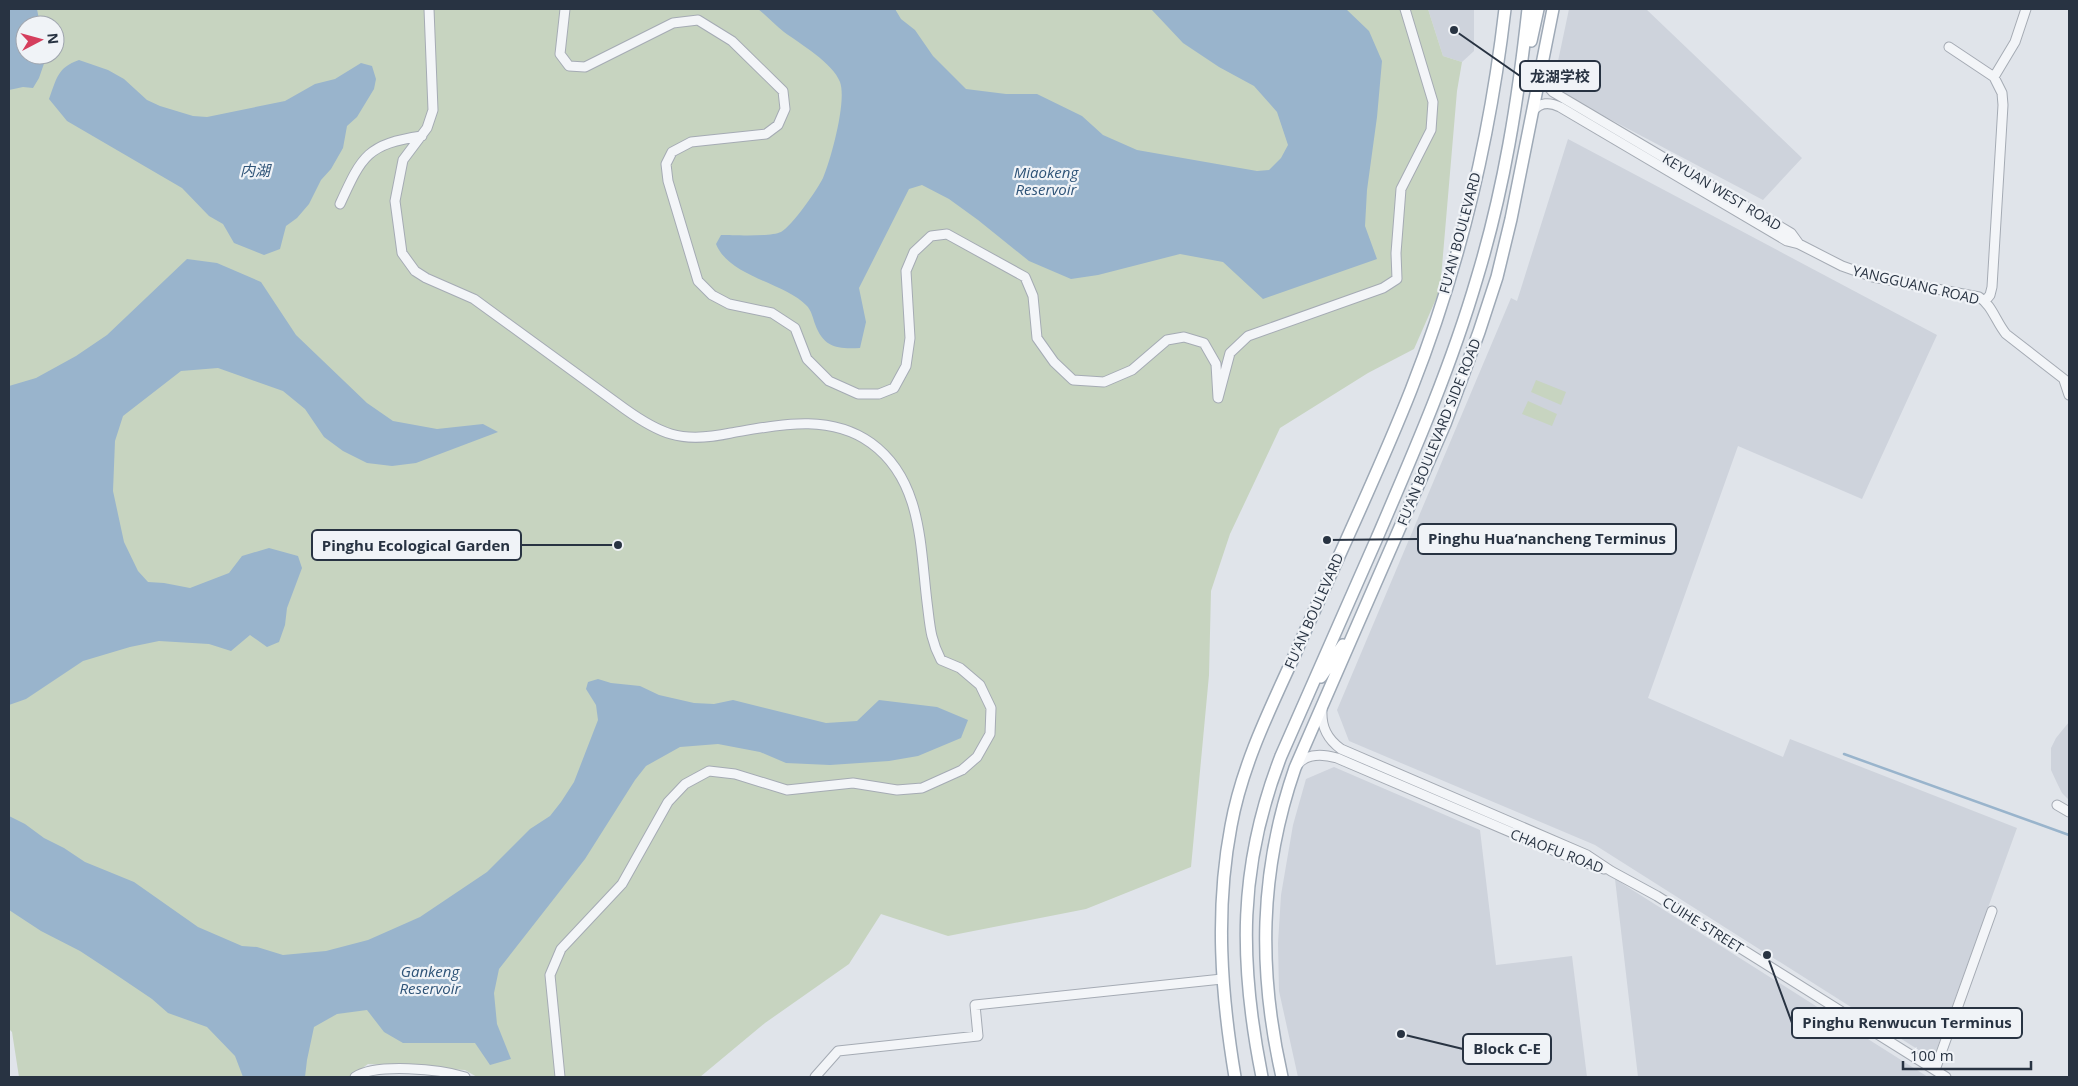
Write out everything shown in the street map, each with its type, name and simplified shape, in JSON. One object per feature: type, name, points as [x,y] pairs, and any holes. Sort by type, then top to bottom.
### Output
[{"type":"main road","name":"FU'AN BOULEVARD","points":[[1235,1077],[1225,1017],[1220,920],[1230,827],[1255,743],[1386,450],[1426,347],[1455,258],[1477,174],[1495,82],[1505,9]]},
{"type":"main road","name":"FU'AN BOULEVARD","points":[[1262,1077],[1253,1031],[1246,967],[1246,913],[1252,854],[1263,806],[1281,756],[1422,434],[1452,355],[1489,237],[1513,129],[1528,9]]},
{"type":"main road","points":[[1513,129],[1538,9]]},
{"type":"main road","name":"FU'AN BOULEVARD SIDE ROAD","points":[[1282,1077],[1268,999],[1265,925],[1274,844],[1284,802],[1295,768],[1445,424],[1471,357],[1504,250],[1553,9]]},
{"type":"main road","points":[[1304,704],[1359,621]]},
{"type":"street","points":[[429,9],[434,110],[427,128],[403,160],[395,201],[402,253],[415,271],[426,278],[474,299],[631,413],[645,422],[672,434],[704,438],[804,423],[847,430],[867,440],[884,453],[896,468],[913,500],[932,642],[941,660],[960,668],[980,685],[991,708],[990,734],[977,757],[962,770],[922,788],[897,790],[853,783],[787,790],[734,774],[709,771],[685,784],[668,802],[622,884],[561,948],[550,975],[560,1077]]},
{"type":"street","points":[[565,9],[560,54],[569,66],[585,67],[672,23],[698,20],[732,41],[783,91],[785,109],[778,125],[766,134],[691,142],[672,152],[666,164],[668,181],[698,281],[712,295],[729,304],[772,313],[795,328],[807,359],[829,381],[858,394],[880,394],[894,388],[906,366],[910,338],[906,271],[914,252],[930,236],[947,234],[1025,277],[1033,296],[1037,338],[1054,362],[1073,380],[1104,382],[1132,370],[1167,340],[1184,337],[1204,343],[1216,364],[1218,398],[1230,353],[1248,336],[1383,288],[1397,279],[1396,253],[1401,189],[1431,130],[1433,102],[1405,9]]},
{"type":"street","points":[[1994,77],[2015,42],[2026,9]]},
{"type":"street","points":[[1948,47],[1994,77],[2002,93],[2003,105],[1992,288],[1990,295],[1985,301]]},
{"type":"street","name":"KEYUAN WEST ROAD","points":[[1540,73],[1545,83],[1553,92],[1791,233],[1799,244]]},
{"type":"street","name":"KEYUAN WEST ROAD","points":[[1533,111],[1536,107],[1545,103],[1560,107],[1787,241],[1799,244]]},
{"type":"street","points":[[340,204],[355,172],[366,156],[382,146],[399,139],[422,136]]},
{"type":"street","name":"YANGGUANG ROAD","points":[[1799,244],[1823,258],[1859,273],[1970,295],[1985,301],[1998,325],[2006,334],[2067,382],[2069,395]]},
{"type":"street","name":"CHAOFU ROAD","points":[[1322,705],[1321,717],[1323,728],[1327,736],[1341,749],[1573,849],[1611,872]]},
{"type":"street","name":"CHAOFU ROAD","points":[[1295,768],[1299,763],[1312,756],[1320,755],[1337,758],[1569,857],[1611,872]]},
{"type":"street","points":[[2057,805],[2069,812]]},
{"type":"street","name":"CUIHE STREET","points":[[1611,872],[1657,896],[1946,1077]]},
{"type":"street","points":[[1935,1070],[1992,911]]},
{"type":"street","points":[[815,1077],[838,1051],[978,1036],[975,1005],[1222,979]]},
{"type":"street","points":[[355,1077],[374,1069],[441,1071],[465,1077]]},
{"type":"shaded area","points":[[1428,9],[1474,9],[1474,51],[1462,62],[1443,56]]},
{"type":"shaded area","points":[[1569,9],[1646,9],[1802,158],[1763,200],[1562,94],[1557,66]]},
{"type":"shaded area","points":[[1568,139],[1937,335],[1862,499],[1738,446],[1648,698],[1783,757],[1790,739],[2017,828],[1933,1059],[1595,845],[1349,741],[1337,710],[1511,298],[1517,301]]},
{"type":"shaded area","points":[[2069,722],[2069,800],[2062,793],[2051,770],[2051,748],[2056,738]]},
{"type":"shaded area","points":[[1334,767],[1480,830],[1496,965],[1572,956],[1587,1077],[1298,1077],[1279,991],[1278,943],[1281,895],[1293,825],[1306,779]]},
{"type":"shaded area","points":[[1615,879],[1928,1077],[1638,1077]]},
{"type":"green space","points":[[9,9],[1428,9],[1443,56],[1462,62],[1457,91],[1440,290],[1414,349],[1368,373],[1280,428],[1230,534],[1211,591],[1209,675],[1191,867],[1086,909],[948,936],[881,914],[849,964],[765,1023],[700,1077],[477,1077],[465,1070],[368,1064],[350,1077],[19,1077],[12,1032],[9,1029]]},
{"type":"green space","points":[[1536,380],[1566,392],[1561,405],[1531,392]]},
{"type":"green space","points":[[1528,401],[1557,414],[1552,426],[1522,414]]},
{"type":"water","points":[[9,9],[37,9],[38,15],[15,15],[15,65],[44,65],[33,88],[23,87],[9,90]]},
{"type":"water","name":"Miaokeng Reservoir","points":[[758,9],[895,9],[901,19],[915,30],[933,56],[966,89],[1006,94],[1037,94],[1082,116],[1103,135],[1137,150],[1257,171],[1269,170],[1281,158],[1288,145],[1277,112],[1254,86],[1219,67],[1183,43],[1151,9],[1346,9],[1369,31],[1382,61],[1377,117],[1367,190],[1365,226],[1377,259],[1263,299],[1223,262],[1180,254],[1098,275],[1071,279],[1029,261],[949,199],[922,185],[909,189],[859,288],[866,322],[860,348],[845,348],[832,345],[819,332],[807,306],[785,291],[744,272],[732,264],[716,244],[721,235],[776,234],[791,223],[810,199],[823,178],[834,144],[840,116],[842,91],[836,75],[823,61],[784,32]]},
{"type":"water","name":"内湖","points":[[79,60],[108,70],[124,79],[147,100],[160,106],[193,116],[207,117],[285,101],[315,84],[335,79],[361,63],[372,66],[376,79],[374,89],[357,117],[347,126],[343,148],[331,169],[321,180],[309,204],[297,218],[286,226],[280,249],[264,255],[234,243],[223,224],[209,216],[182,188],[67,121],[49,99],[62,70]]},
{"type":"water","points":[[187,259],[217,263],[261,282],[296,335],[367,403],[393,421],[437,429],[483,424],[498,432],[416,463],[392,466],[367,463],[343,451],[324,437],[305,409],[283,391],[218,368],[181,371],[123,416],[115,441],[113,491],[124,542],[138,571],[148,582],[190,588],[229,573],[242,556],[269,548],[298,556],[302,568],[287,608],[285,625],[279,642],[267,647],[250,635],[231,651],[209,644],[159,641],[130,647],[83,661],[26,699],[9,705],[9,386],[36,378],[76,356],[107,335]]},
{"type":"water","name":"Gankeng Reservoir","points":[[598,679],[611,683],[640,686],[659,695],[694,703],[714,704],[733,700],[826,723],[857,721],[879,700],[937,707],[968,720],[961,738],[918,756],[889,761],[830,765],[786,763],[760,752],[718,744],[680,747],[646,766],[635,780],[585,859],[499,969],[494,993],[497,1024],[511,1059],[490,1065],[475,1043],[403,1043],[384,1032],[367,1010],[337,1014],[314,1027],[305,1077],[243,1077],[235,1056],[207,1027],[168,1013],[152,999],[80,951],[41,931],[9,910],[9,816],[85,862],[134,882],[198,927],[242,946],[257,947],[283,955],[326,951],[368,940],[420,917],[487,872],[530,829],[550,816],[574,782],[598,720],[596,705],[586,689],[588,682]]},
{"type":"waterway","points":[[1844,754],[2069,835]]},
{"type":"place","name":"龙湖学校","points":[[1454,30]]},
{"type":"place","name":"Pinghu Hua‘nancheng Terminus","points":[[1327,540]]},
{"type":"place","name":"Pinghu Ecological Garden","points":[[618,545]]},
{"type":"place","name":"Pinghu Renwucun Terminus","points":[[1767,955]]},
{"type":"place","name":"Block C-E","points":[[1401,1034]]}]
